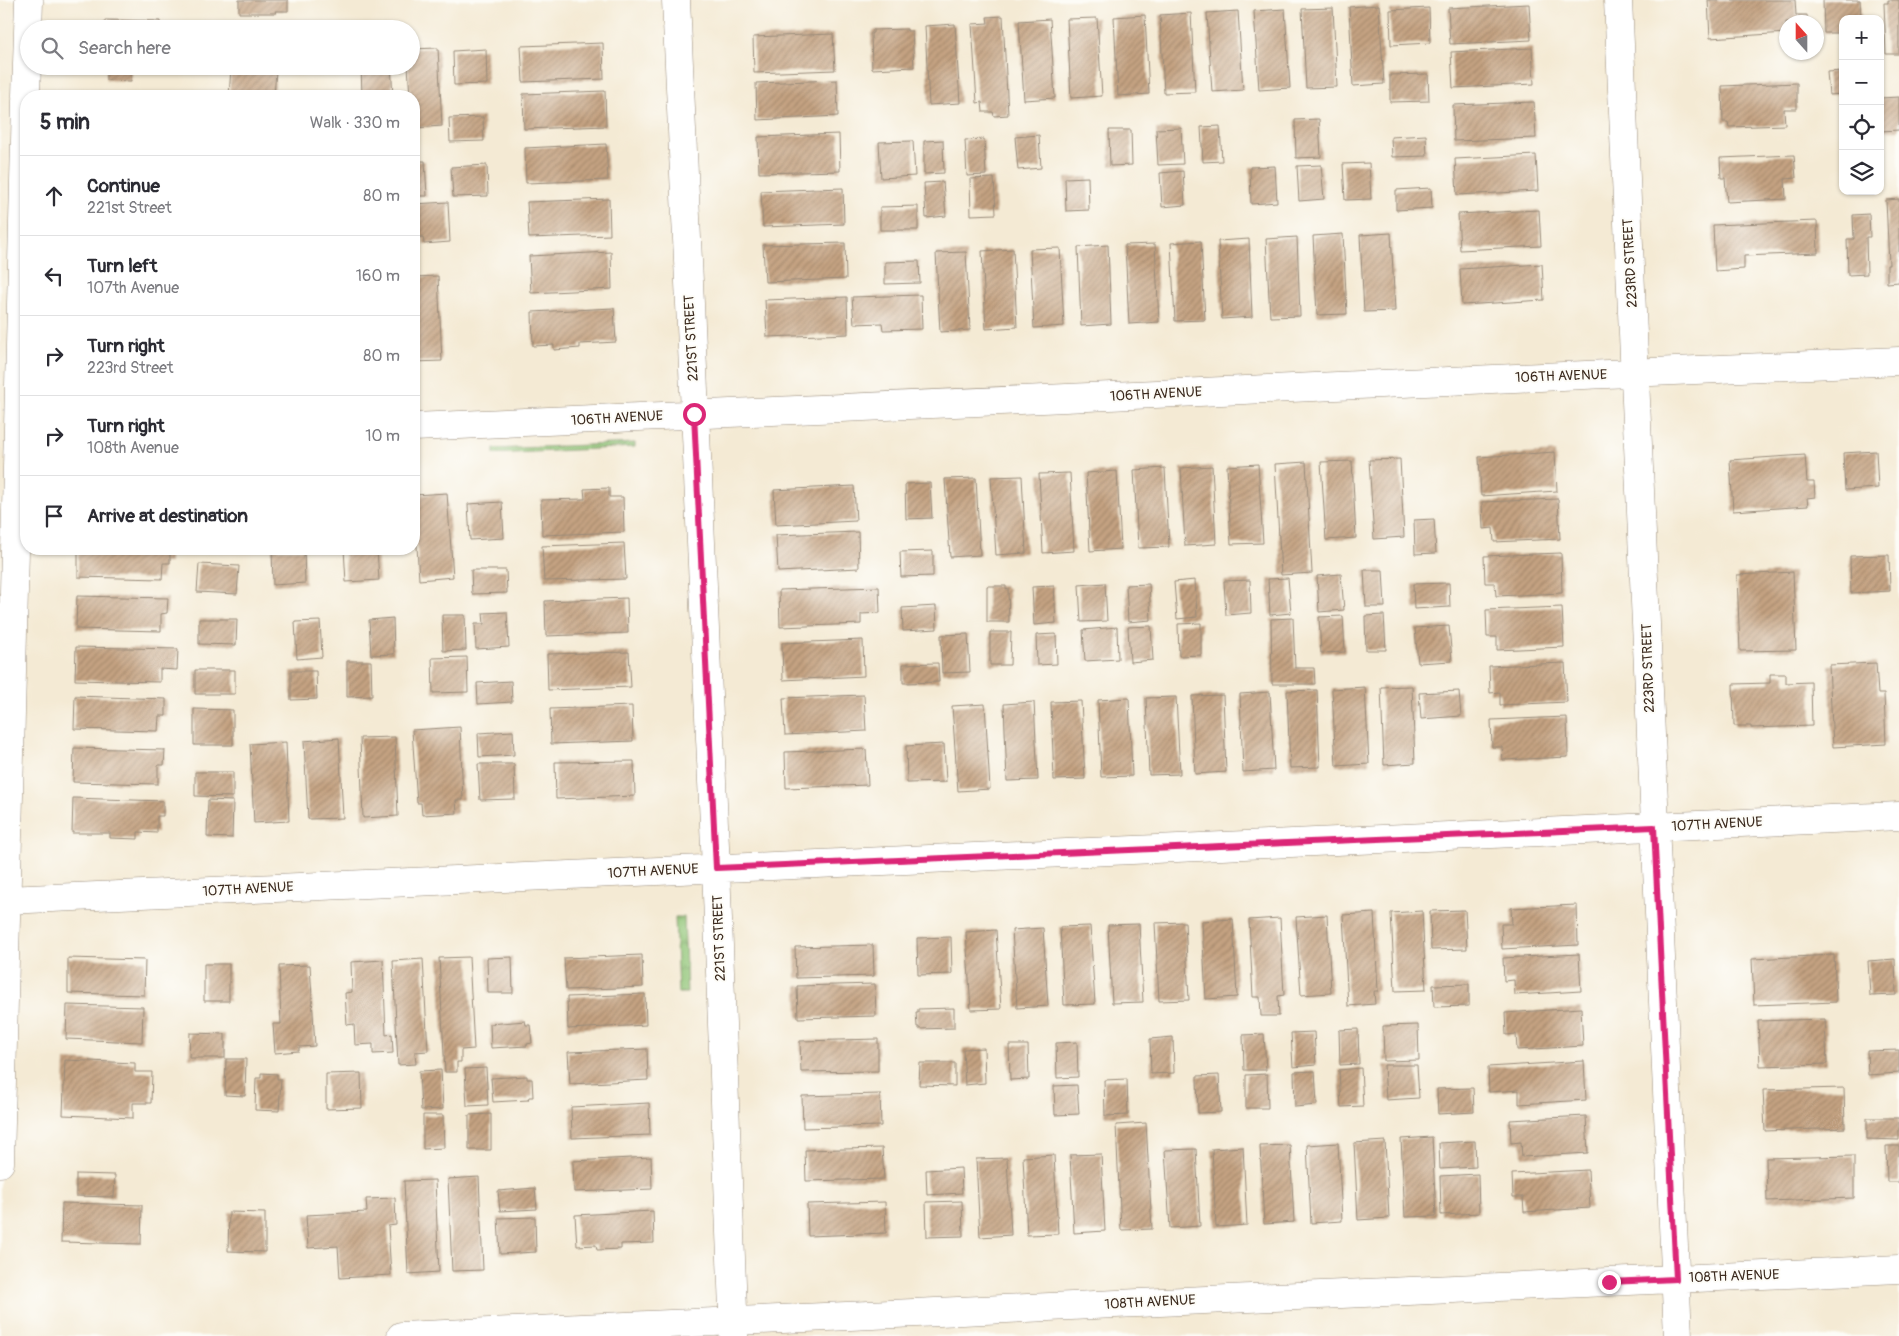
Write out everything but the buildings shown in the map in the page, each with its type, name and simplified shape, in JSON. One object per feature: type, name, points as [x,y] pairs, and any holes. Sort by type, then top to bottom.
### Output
[{"type":"street","points":[[28,20],[29,0]]},
{"type":"street","name":"221ST STREET","points":[[676,0],[716,868],[734,1329]]},
{"type":"street","name":"223RD STREET","points":[[1618,0],[1678,1336]]},
{"type":"street","points":[[26,90],[27,75]]},
{"type":"street","points":[[0,1163],[2,973],[6,900],[20,340]]},
{"type":"street","name":"106TH AVENUE","points":[[420,427],[1899,361]]},
{"type":"street","name":"107TH AVENUE","points":[[6,900],[1899,816]]},
{"type":"street","name":"108TH AVENUE","points":[[400,1336],[734,1329],[1899,1269]]},
{"type":"green space","points":[[635,443],[635,447],[494,454],[494,449]]},
{"type":"green space","points":[[675,917],[684,917],[687,993],[678,993]]},
{"type":"route","points":[[694,414],[716,868],[1654,827],[1676,1279],[1609,1282]]}]
